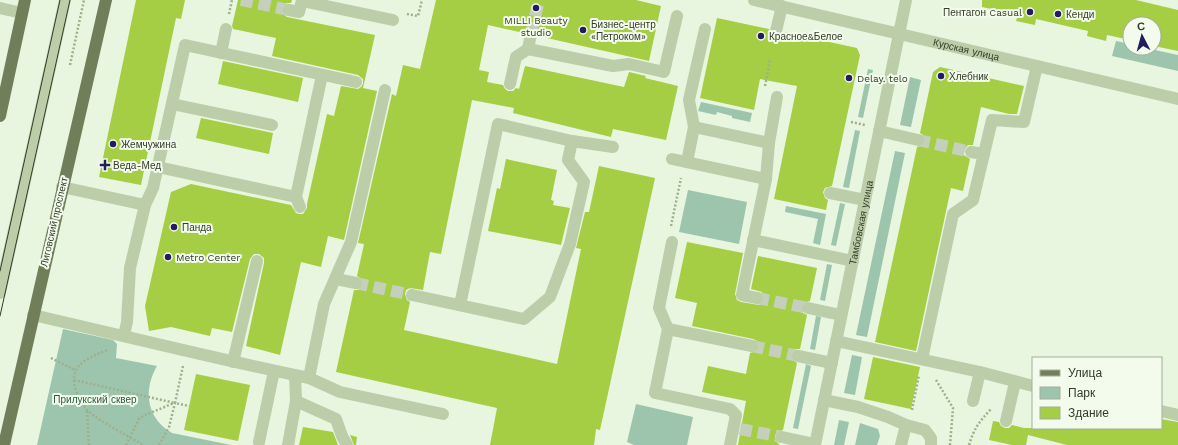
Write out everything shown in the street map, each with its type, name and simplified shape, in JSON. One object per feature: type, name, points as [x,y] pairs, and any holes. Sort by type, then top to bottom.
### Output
[{"type":"main road","points":[[0,116],[25,0]]},
{"type":"main road","name":"Лиговский проспект","points":[[4,445],[106,0]]},
{"type":"street","points":[[0,293],[65,0]]},
{"type":"street","points":[[290,10],[300,12],[302,0],[393,20]]},
{"type":"street","name":"Курская улица","points":[[754,0],[767,1],[782,6],[870,25],[1178,99]]},
{"type":"street","name":"Тамбовская улица","points":[[815,445],[906,0]]},
{"type":"street","points":[[776,31],[782,6]]},
{"type":"street","points":[[0,8],[22,13]]},
{"type":"street","points":[[528,49],[613,66],[629,64],[664,72],[676,16]]},
{"type":"street","points":[[221,53],[226,29]]},
{"type":"street","points":[[687,162],[694,127],[689,100],[704,29]]},
{"type":"street","points":[[510,84],[516,57],[528,49],[531,34]]},
{"type":"street","points":[[124,335],[127,322],[130,268],[146,205],[153,188],[185,45],[356,82]]},
{"type":"street","points":[[922,359],[953,214],[973,200],[992,120],[1024,122],[1037,66]]},
{"type":"street","points":[[158,167],[298,202],[322,75]]},
{"type":"street","points":[[309,378],[324,304],[351,242],[385,90]]},
{"type":"street","points":[[757,298],[742,295],[766,179],[769,142],[777,97]]},
{"type":"street","points":[[172,104],[272,125]]},
{"type":"street","points":[[460,305],[498,124],[572,142],[613,147]]},
{"type":"street","points":[[694,127],[769,142]]},
{"type":"street","points":[[879,131],[918,140]]},
{"type":"street","points":[[412,295],[524,319],[550,297],[570,244],[584,182],[568,160],[572,142]]},
{"type":"street","points":[[971,152],[984,154]]},
{"type":"street","points":[[672,159],[766,179]]},
{"type":"street","points":[[62,187],[146,205]]},
{"type":"street","points":[[830,193],[865,200]]},
{"type":"street","points":[[753,240],[853,261]]},
{"type":"street","points":[[671,246],[658,308],[668,329],[655,393],[730,409],[736,415],[737,428],[730,445]]},
{"type":"street","points":[[233,362],[257,261]]},
{"type":"street","points":[[336,279],[356,283]]},
{"type":"street","points":[[808,308],[842,315]]},
{"type":"street","points":[[33,315],[124,335],[186,352],[309,378],[340,392],[443,414]]},
{"type":"street","points":[[668,329],[752,346]]},
{"type":"street","points":[[836,341],[980,372],[1032,386]]},
{"type":"street","points":[[798,356],[832,363]]},
{"type":"street","points":[[259,442],[268,414],[274,371]]},
{"type":"street","points":[[973,401],[980,372]]},
{"type":"street","points":[[288,445],[296,401],[295,375]]},
{"type":"street","points":[[1006,421],[1015,382]]},
{"type":"street","points":[[824,400],[858,407],[888,417],[907,426],[925,430],[931,441],[941,445]]},
{"type":"street","points":[[296,401],[336,419],[347,445]]},
{"type":"street","points":[[1162,411],[1178,415]]},
{"type":"street","points":[[901,445],[907,426]]},
{"type":"street","points":[[782,437],[815,445]]},
{"type":"path","points":[[70,65],[84,0]]},
{"type":"path","points":[[393,20],[406,14],[418,16],[422,0]]},
{"type":"path","points":[[770,60],[764,85],[777,97]]},
{"type":"path","points":[[852,122],[864,125]]},
{"type":"path","points":[[671,246],[668,241],[680,182],[687,162]]},
{"type":"path","points":[[89,445],[87,410],[78,393],[74,380],[75,370],[82,362],[91,356],[116,346],[124,335]]},
{"type":"path","points":[[159,445],[169,427],[186,352]]},
{"type":"path","points":[[51,358],[75,370]]},
{"type":"path","points":[[907,426],[922,359]]},
{"type":"path","points":[[922,359],[941,386],[953,408],[950,445]]},
{"type":"path","points":[[74,380],[189,406]]},
{"type":"path","points":[[126,445],[139,419],[175,403]]},
{"type":"path","points":[[969,445],[976,426],[994,406]]},
{"type":"path","points":[[87,410],[143,445]]},
{"type":"green space","points":[[1116,41],[1122,42],[1122,56],[1162,56],[1162,52],[1178,55],[1178,71],[1112,56]]},
{"type":"green space","points":[[868,69],[873,70],[863,118],[858,117]]},
{"type":"green space","points":[[910,77],[921,80],[911,127],[900,125]]},
{"type":"green space","points":[[701,102],[752,113],[750,122],[732,118],[732,116],[717,112],[716,115],[698,111]]},
{"type":"green space","points":[[855,130],[860,131],[849,188],[843,187]]},
{"type":"green space","points":[[895,151],[905,153],[867,337],[856,335]]},
{"type":"green space","points":[[688,190],[747,202],[739,244],[679,232]]},
{"type":"green space","points":[[840,203],[845,204],[836,246],[831,245]]},
{"type":"green space","points":[[786,206],[826,214],[820,245],[813,243],[818,219],[785,212]]},
{"type":"green space","points":[[827,264],[832,265],[825,301],[820,300]]},
{"type":"green space","points":[[816,316],[821,317],[815,350],[810,349]]},
{"type":"green space","name":"Прилукский сквер","points":[[63,329],[113,340],[117,344],[116,358],[157,366],[150,384],[149,394],[152,412],[163,427],[172,433],[231,445],[37,445]]},
{"type":"green space","points":[[852,355],[862,357],[855,395],[844,393]]},
{"type":"green space","points":[[806,364],[811,366],[798,429],[793,428]]},
{"type":"green space","points":[[636,404],[693,417],[687,445],[634,445],[627,442]]},
{"type":"green space","points":[[839,420],[849,422],[844,445],[834,445]]},
{"type":"green space","points":[[860,423],[878,429],[880,436],[877,445],[855,445]]},
{"type":"building","points":[[136,0],[185,0],[181,19],[176,18],[141,185],[99,177]]},
{"type":"building","points":[[238,0],[292,0],[291,3],[286,3],[282,8],[282,13],[287,17],[375,35],[363,88],[377,91],[344,240],[328,236],[321,267],[301,262],[280,355],[246,346],[264,263],[264,258],[259,254],[254,254],[250,259],[232,332],[212,328],[210,336],[171,327],[149,331],[145,306],[171,192],[191,184],[291,205],[296,213],[303,214],[307,208],[327,114],[334,116],[341,86],[358,89],[363,84],[363,79],[358,75],[272,56],[276,38],[233,29],[232,26]]},
{"type":"building","points":[[436,0],[636,0],[661,6],[649,61],[538,36],[538,31],[533,27],[528,27],[524,33],[488,25],[479,70],[489,72],[487,82],[503,85],[508,91],[513,91],[516,88],[519,89],[525,66],[624,87],[629,72],[646,76],[645,78],[678,86],[666,140],[613,129],[611,137],[513,113],[514,108],[472,100],[441,254],[430,252],[423,290],[410,288],[406,290],[405,294],[407,300],[410,302],[404,330],[557,364],[581,249],[576,248],[585,212],[589,212],[599,166],[655,178],[600,430],[596,429],[594,445],[490,445],[497,408],[336,372],[354,290],[359,290],[363,285],[363,280],[357,276],[364,244],[358,243],[392,94],[396,96],[403,65],[420,69]]},
{"type":"building","points":[[982,0],[1136,0],[1178,10],[1178,51],[1162,48],[1162,16],[1122,16],[1122,38],[1107,35],[1106,41],[1087,36],[1088,31],[1036,19],[1035,25],[1016,21],[1018,15],[982,7]]},
{"type":"building","points":[[717,18],[769,29],[771,36],[775,38],[781,36],[783,32],[857,48],[860,55],[832,186],[825,188],[823,192],[825,198],[828,200],[826,210],[774,199],[797,86],[760,79],[754,110],[700,98]]},
{"type":"building","points":[[223,61],[303,78],[298,102],[218,84]]},
{"type":"building","points":[[940,67],[1024,86],[1017,114],[1009,114],[981,107],[973,145],[968,145],[964,150],[964,155],[970,159],[963,191],[951,188],[916,351],[875,342],[917,147],[923,145],[925,141],[923,135],[920,133],[933,72]]},
{"type":"building","points":[[201,118],[273,133],[269,154],[196,138]]},
{"type":"building","points":[[506,159],[557,170],[551,200],[554,201],[553,205],[570,208],[561,245],[488,231],[497,188],[500,189]]},
{"type":"building","points":[[687,242],[743,253],[735,294],[737,300],[741,302],[759,305],[764,300],[762,292],[751,289],[758,256],[817,268],[810,301],[803,303],[801,307],[803,313],[807,315],[800,349],[795,349],[791,354],[791,359],[797,363],[783,430],[777,432],[775,436],[775,440],[780,445],[738,445],[746,401],[702,392],[708,366],[746,374],[750,353],[757,351],[759,344],[753,339],[692,326],[697,303],[675,298]]},
{"type":"building","points":[[873,357],[920,367],[911,409],[864,399]]},
{"type":"building","points":[[196,374],[250,385],[238,441],[184,430]]},
{"type":"building","points":[[1162,419],[1178,422],[1178,445],[1067,445],[1028,435],[1026,445],[1012,445],[989,440],[993,421],[999,422],[1001,426],[1005,428],[1009,428],[1012,425],[1024,428],[1162,429]]},
{"type":"building","points":[[303,427],[333,432],[338,445],[299,445]]},
{"type":"building","points":[[350,435],[357,437],[356,445],[354,445]]},
{"type":"tunnel","points":[[241,0],[289,10]]},
{"type":"tunnel","points":[[531,34],[539,0]]},
{"type":"tunnel","points":[[918,140],[971,152]]},
{"type":"tunnel","points":[[356,283],[412,295]]},
{"type":"tunnel","points":[[757,298],[808,308]]},
{"type":"tunnel","points":[[752,346],[798,356]]},
{"type":"tunnel","points":[[740,429],[782,437]]},
{"type":"tram line","points":[[0,271],[60,0]]},
{"type":"tram line","points":[[0,316],[70,0]]},
{"type":"place","name":"MILLI Beauty studio","points":[[536,8]]},
{"type":"place","name":"Пентагон Casual","points":[[1030,12]]},
{"type":"place","name":"Кенди","points":[[1058,14]]},
{"type":"place","name":"Бизнес-центр «Петроком»","points":[[583,30]]},
{"type":"place","name":"Красное&Белое","points":[[761,36]]},
{"type":"place","name":"Хлебник","points":[[941,76]]},
{"type":"place","name":"Delay. telo","points":[[849,78]]},
{"type":"place","name":"Жемчужина","points":[[113,144]]},
{"type":"place","name":"Веда-Мед","points":[[105,165]]},
{"type":"place","name":"Панда","points":[[174,227]]},
{"type":"place","name":"Metro Center","points":[[168,257]]}]
